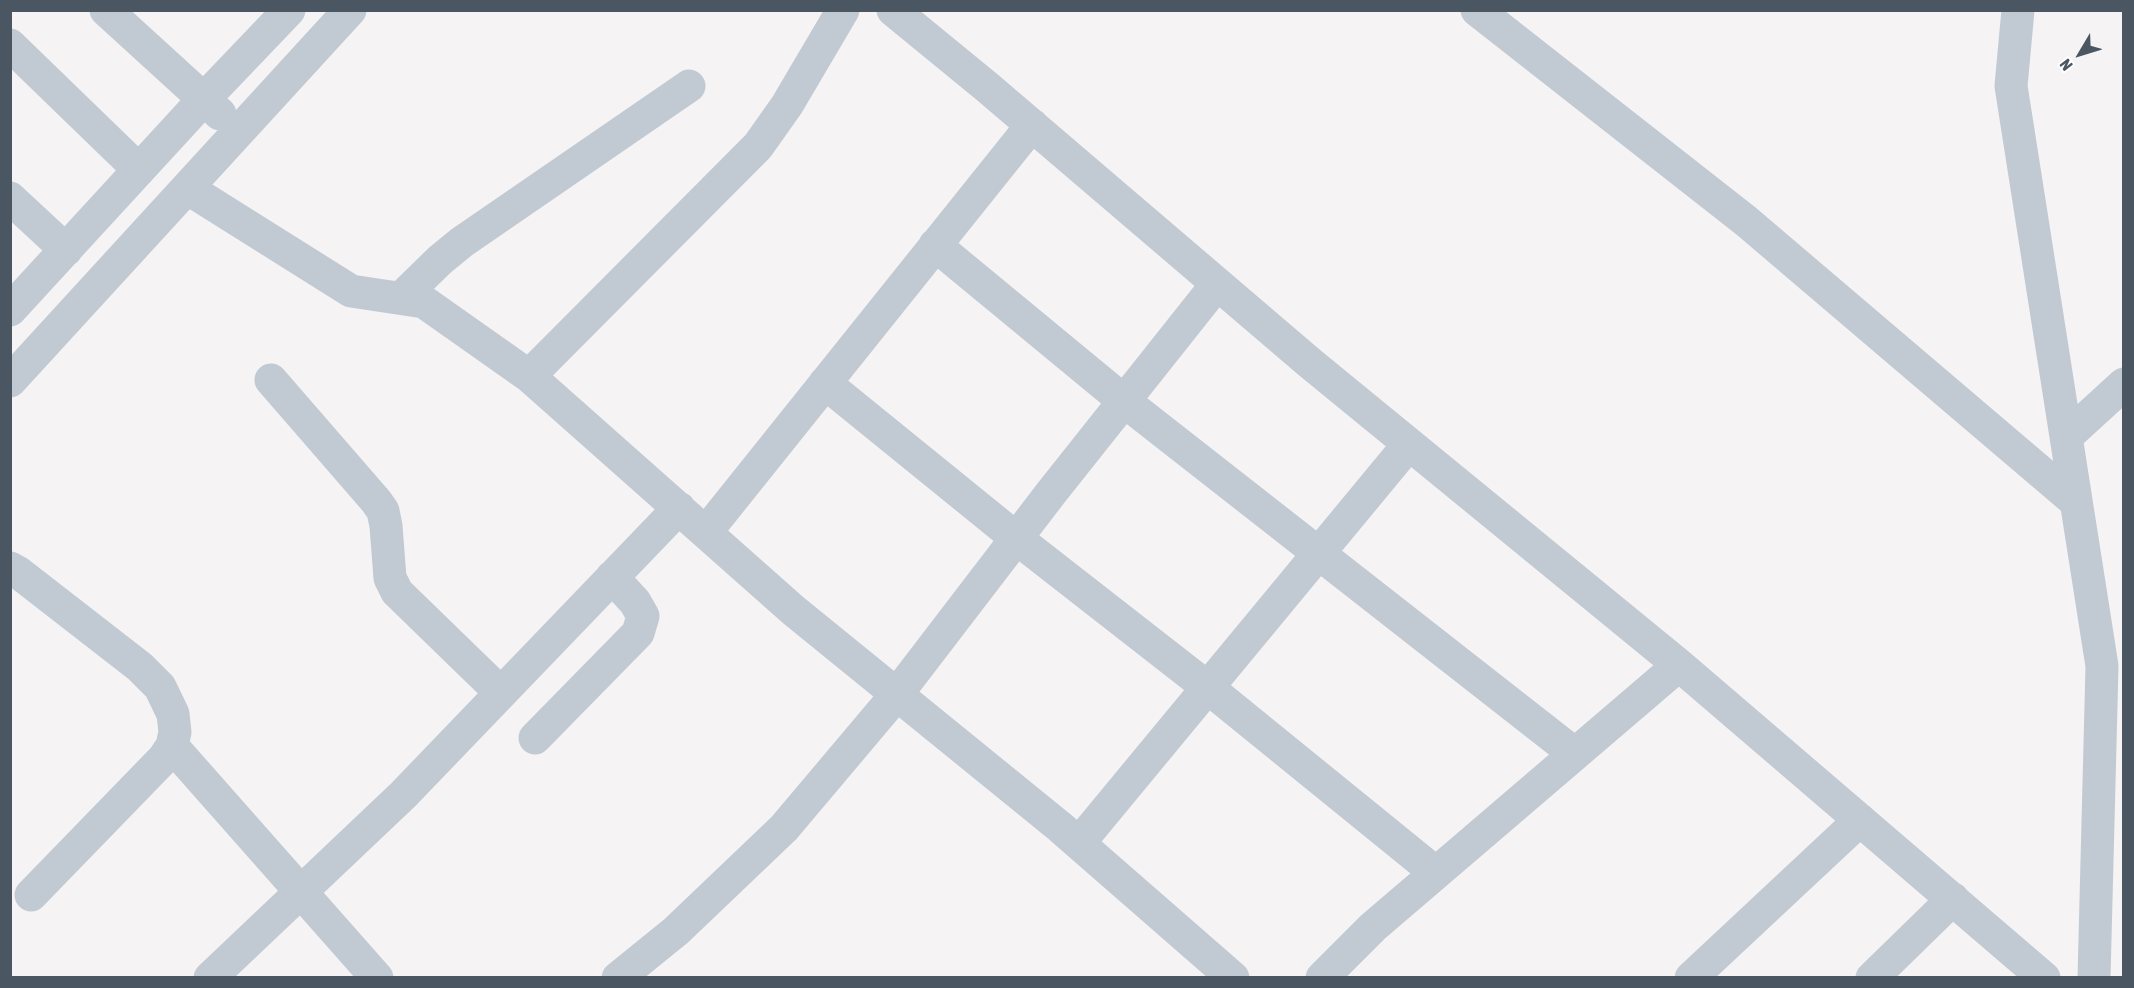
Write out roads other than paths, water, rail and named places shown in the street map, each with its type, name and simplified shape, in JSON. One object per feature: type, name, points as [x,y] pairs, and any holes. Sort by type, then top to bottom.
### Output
[{"type":"street","points":[[106,10],[238,130]]},
{"type":"street","points":[[10,310],[289,10]]},
{"type":"street","points":[[10,381],[350,10]]},
{"type":"street","points":[[530,376],[759,146],[787,105],[843,10]]},
{"type":"street","points":[[892,10],[1032,125],[1217,284],[1409,444],[1679,665],[2044,978]]},
{"type":"street","points":[[1477,10],[1746,221],[2076,502]]},
{"type":"street","points":[[2018,10],[2011,86],[2102,666],[2094,978]]},
{"type":"street","points":[[10,45],[139,170]]},
{"type":"street","points":[[401,298],[462,242],[689,86]]},
{"type":"street","points":[[706,532],[1032,125]]},
{"type":"street","points":[[187,188],[351,291],[424,302],[530,376],[793,610],[1078,843],[1233,978]]},
{"type":"street","points":[[10,198],[66,250]]},
{"type":"street","points":[[935,245],[1124,401],[1575,754]]},
{"type":"street","points":[[618,978],[676,932],[784,828],[897,694],[1016,538],[1217,284]]},
{"type":"street","points":[[271,380],[383,511],[387,526],[390,578],[397,592],[501,693]]},
{"type":"street","points":[[825,383],[1016,538],[1207,687],[1436,873]]},
{"type":"street","points":[[2066,437],[2124,384]]},
{"type":"street","points":[[1078,843],[1409,444]]},
{"type":"street","points":[[219,974],[302,890],[403,795],[679,508]]},
{"type":"street","points":[[10,568],[140,667],[160,687],[173,714],[175,732],[172,746],[165,758],[31,895]]},
{"type":"street","points":[[535,738],[638,633],[643,616],[635,602],[612,577]]},
{"type":"street","points":[[1322,978],[1373,927],[1679,665]]},
{"type":"street","points":[[172,746],[302,890],[377,978]]},
{"type":"street","points":[[1691,978],[1860,820]]},
{"type":"street","points":[[1872,978],[1953,899]]}]
